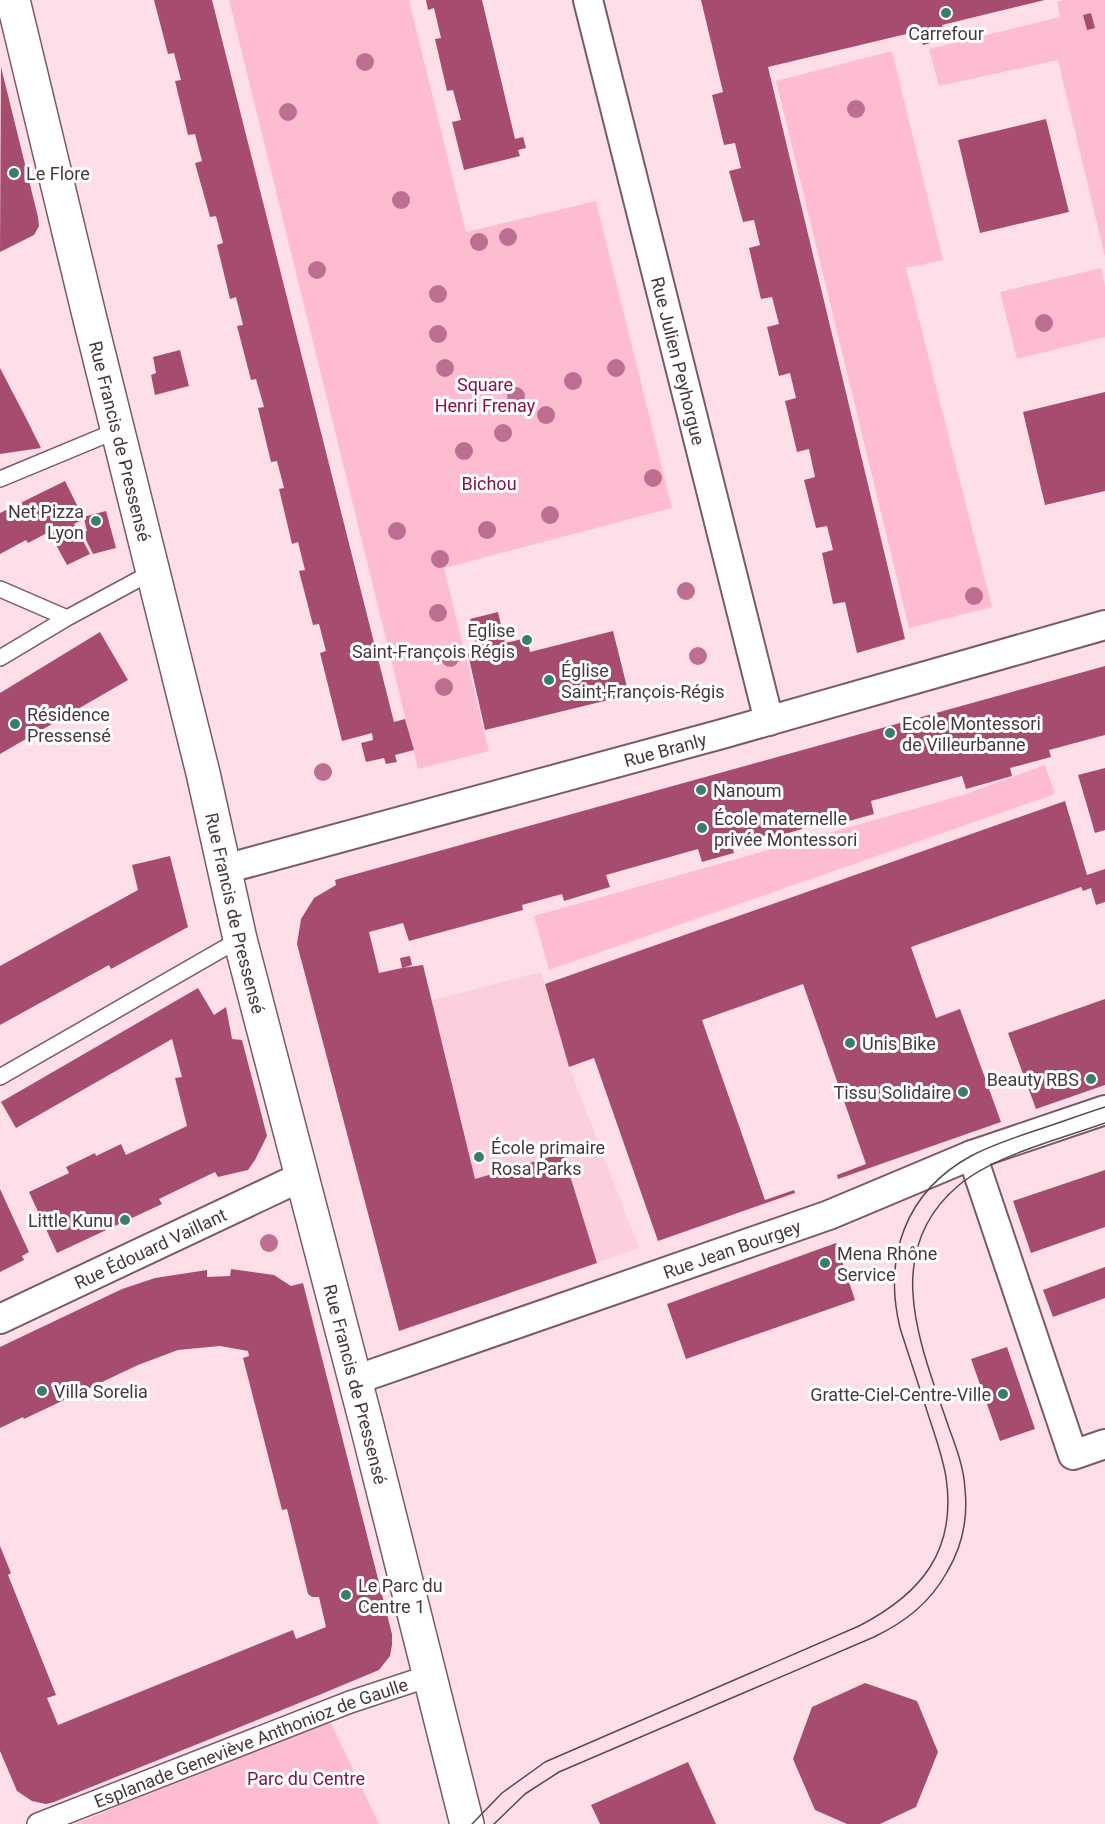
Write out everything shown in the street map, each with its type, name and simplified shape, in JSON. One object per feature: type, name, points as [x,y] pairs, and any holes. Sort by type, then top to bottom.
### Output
[{"type":"street","name":"Rue Francis de Pressensé","points":[[13,0],[206,783],[240,939],[355,1380],[466,1824]]},
{"type":"street","name":"Rue Julien Peyhorgue","points":[[588,0],[769,721]]},
{"type":"street","name":"Rue Branly","points":[[225,869],[769,721],[1105,626]]},
{"type":"street","name":"Rue Jean Bourgey","points":[[355,1380],[829,1215],[972,1155],[1105,1110]]},
{"type":"street","points":[[972,1155],[1073,1455],[1105,1444]]},
{"type":"street","name":"Rue Édouard Vaillant","points":[[0,1319],[301,1177]]},
{"type":"street","name":"Esplanade Geneviève Anthonioz de Gaulle","points":[[38,1824],[350,1702],[429,1676]]},
{"type":"lane","points":[[0,479],[118,430]]},
{"type":"lane","points":[[0,658],[67,618],[154,571]]},
{"type":"lane","points":[[0,589],[67,618]]},
{"type":"lane","points":[[0,1077],[240,939]]},
{"type":"shaded area","name":"École primaire Rosa Parks","points":[[423,965],[432,1000],[541,972],[569,1067],[639,1248],[399,1331],[311,991],[402,968]]},
{"type":"green space","name":"Square Henri Frenay","points":[[229,0],[409,0],[466,232],[596,201],[672,508],[444,568],[489,751],[418,769]]},
{"type":"green space","points":[[1105,0],[1105,257],[1058,60],[939,86],[929,49],[1060,17],[1057,2]]},
{"type":"green space","points":[[892,51],[943,260],[906,268],[992,607],[909,628],[776,81]]},
{"type":"green space","points":[[1101,268],[1105,286],[1105,337],[1017,359],[1000,292]]},
{"type":"green space","points":[[1045,765],[1055,794],[549,970],[534,916],[963,795]]},
{"type":"green space","name":"Parc du Centre","points":[[329,1719],[379,1824],[75,1824]]},
{"type":"building","points":[[154,0],[212,0],[394,722],[405,719],[414,750],[395,755],[397,762],[386,764],[384,758],[366,762],[361,743],[373,740],[372,733],[342,741],[320,653],[326,651],[319,624],[313,625],[299,571],[305,570],[298,542],[292,544],[279,489],[284,488],[277,461],[271,462],[258,408],[264,407],[256,379],[251,380],[237,326],[243,325],[236,297],[230,299],[217,245],[223,243],[216,216],[210,217],[195,163],[202,161],[195,134],[188,135],[175,81],[181,80],[174,53],[168,54]]},
{"type":"building","points":[[426,0],[482,0],[515,139],[523,137],[526,148],[518,150],[520,156],[464,170],[452,122],[461,120],[453,90],[447,91],[435,39],[441,38],[434,8],[428,10]]},
{"type":"building","points":[[701,0],[1045,0],[942,25],[946,39],[923,45],[919,31],[768,67],[905,639],[857,653],[845,602],[833,604],[822,553],[833,550],[827,526],[816,528],[804,480],[815,477],[809,449],[797,452],[785,401],[796,398],[790,373],[779,376],[767,327],[779,324],[772,297],[761,299],[749,248],[760,245],[754,220],[743,222],[729,171],[741,168],[735,143],[724,145],[712,95],[723,92]]},
{"type":"building","points":[[1091,13],[1095,28],[1087,30],[1083,15]]},
{"type":"building","name":"Le Flore","points":[[1,67],[39,226],[34,235],[0,252]]},
{"type":"building","points":[[1046,119],[1069,212],[980,233],[958,140]]},
{"type":"building","points":[[180,350],[189,386],[155,395],[151,375],[156,373],[153,357]]},
{"type":"building","points":[[0,368],[26,418],[41,448],[0,454]]},
{"type":"building","points":[[1105,392],[1105,491],[1045,505],[1023,412]]},
{"type":"building","points":[[65,481],[83,517],[106,511],[116,548],[93,554],[82,532],[87,531],[84,519],[74,524],[90,554],[67,565],[49,532],[28,543],[26,540],[0,554],[0,513]]},
{"type":"building","name":"Église Saint-François-Régis","points":[[498,612],[505,643],[527,638],[530,652],[613,631],[629,695],[485,730],[468,654],[478,651],[470,619]]},
{"type":"building","points":[[100,632],[128,680],[0,754],[0,693]]},
{"type":"building","points":[[1105,666],[1105,735],[1049,750],[1051,757],[1010,768],[1012,776],[966,789],[962,776],[871,801],[874,814],[842,823],[839,815],[801,825],[802,829],[771,838],[770,834],[732,845],[734,853],[702,862],[698,849],[606,875],[610,887],[564,901],[562,894],[522,905],[523,910],[409,941],[403,923],[369,932],[379,973],[423,965],[475,1179],[563,1153],[597,1263],[399,1331],[297,944],[301,919],[314,898],[336,885],[335,880],[345,877]]},
{"type":"building","points":[[1105,768],[1105,830],[1095,833],[1078,775]]},
{"type":"building","points":[[1065,801],[1087,875],[1105,869],[1105,902],[1096,905],[1091,888],[1083,891],[1081,887],[911,947],[936,1018],[960,1009],[1001,1122],[838,1179],[837,1175],[866,1164],[803,984],[702,1020],[765,1200],[794,1190],[795,1193],[658,1241],[594,1058],[569,1067],[545,984]]},
{"type":"building","points":[[170,856],[188,927],[111,969],[109,965],[0,1025],[0,966],[138,890],[132,865]]},
{"type":"building","points":[[410,956],[412,965],[402,968],[400,958]]},
{"type":"building","points":[[198,988],[214,1015],[226,1007],[232,1039],[242,1040],[267,1136],[255,1160],[248,1170],[218,1177],[215,1172],[159,1199],[162,1204],[57,1253],[29,1192],[69,1173],[66,1167],[95,1153],[96,1156],[121,1144],[126,1155],[187,1126],[175,1078],[182,1077],[172,1039],[16,1128],[1,1102]]},
{"type":"building","points":[[1105,999],[1105,1085],[1036,1109],[1008,1033]]},
{"type":"building","points":[[1105,1170],[1105,1227],[1031,1253],[1013,1201]]},
{"type":"building","points":[[0,1189],[29,1252],[22,1256],[24,1260],[0,1272]]},
{"type":"building","points":[[836,1243],[855,1300],[686,1359],[667,1304]]},
{"type":"building","points":[[1105,1267],[1105,1298],[1053,1317],[1043,1290]]},
{"type":"building","points":[[231,1269],[274,1275],[291,1286],[303,1283],[392,1634],[390,1656],[379,1670],[319,1695],[54,1802],[46,1804],[32,1801],[17,1791],[0,1751],[0,1546],[11,1573],[8,1575],[56,1695],[47,1698],[58,1725],[293,1630],[296,1639],[326,1627],[319,1597],[312,1597],[308,1594],[287,1509],[282,1510],[243,1358],[249,1356],[248,1351],[220,1346],[178,1350],[138,1365],[0,1428],[0,1347],[122,1289],[155,1278],[207,1270],[207,1277],[230,1276]]},
{"type":"building","name":"Gratte-Ciel-Centre-Ville","points":[[1007,1347],[1035,1429],[1000,1441],[971,1359]]},
{"type":"building","points":[[865,1683],[917,1701],[938,1752],[916,1807],[880,1824],[847,1824],[815,1810],[793,1759],[812,1707]]},
{"type":"building","points":[[688,1762],[716,1824],[600,1824],[591,1805]]},
{"type":"tram line","points":[[472,1824],[502,1793],[545,1762],[859,1626],[900,1600],[917,1584],[930,1567],[940,1548],[946,1527],[948,1503],[942,1460],[900,1328],[895,1302],[895,1276],[904,1229],[915,1208],[930,1188],[948,1171],[971,1156],[1008,1140],[1105,1107]]},
{"type":"tram line","points":[[494,1824],[525,1794],[559,1772],[874,1637],[906,1618],[933,1593],[957,1553],[965,1521],[966,1500],[959,1458],[928,1365],[913,1301],[913,1270],[920,1240],[934,1211],[959,1185],[974,1174],[1009,1156],[1105,1123]]},
{"type":"place","name":"Carrefour","points":[[946,13]]},
{"type":"place","name":"Le Flore","points":[[14,173]]},
{"type":"place","name":"Net Pizza Lyon","points":[[96,521]]},
{"type":"place","name":"Eglise Saint-François Régis","points":[[527,640]]},
{"type":"place","name":"Église Saint-François-Régis","points":[[549,680]]},
{"type":"place","name":"Résidence Pressensé","points":[[15,724]]},
{"type":"place","name":"Ecole Montessori de Villeurbanne","points":[[890,733]]},
{"type":"place","name":"Nanoum","points":[[701,790]]},
{"type":"place","name":"École maternelle privée Montessori","points":[[702,828]]},
{"type":"place","name":"Unis Bike","points":[[850,1043]]},
{"type":"place","name":"Beauty RBS","points":[[1091,1079]]},
{"type":"place","name":"Tissu Solidaire","points":[[963,1092]]},
{"type":"place","name":"École primaire Rosa Parks","points":[[479,1157]]},
{"type":"place","name":"Little Kunu","points":[[125,1220]]},
{"type":"place","name":"Mena Rhône Service","points":[[825,1263]]},
{"type":"place","name":"Villa Sorelia","points":[[42,1391]]},
{"type":"place","name":"Gratte-Ciel-Centre-Ville","points":[[1003,1394]]},
{"type":"place","name":"Le Parc du Centre 1","points":[[346,1595]]},
{"type":"park label","name":"Bichou","points":[[489,483]]}]
